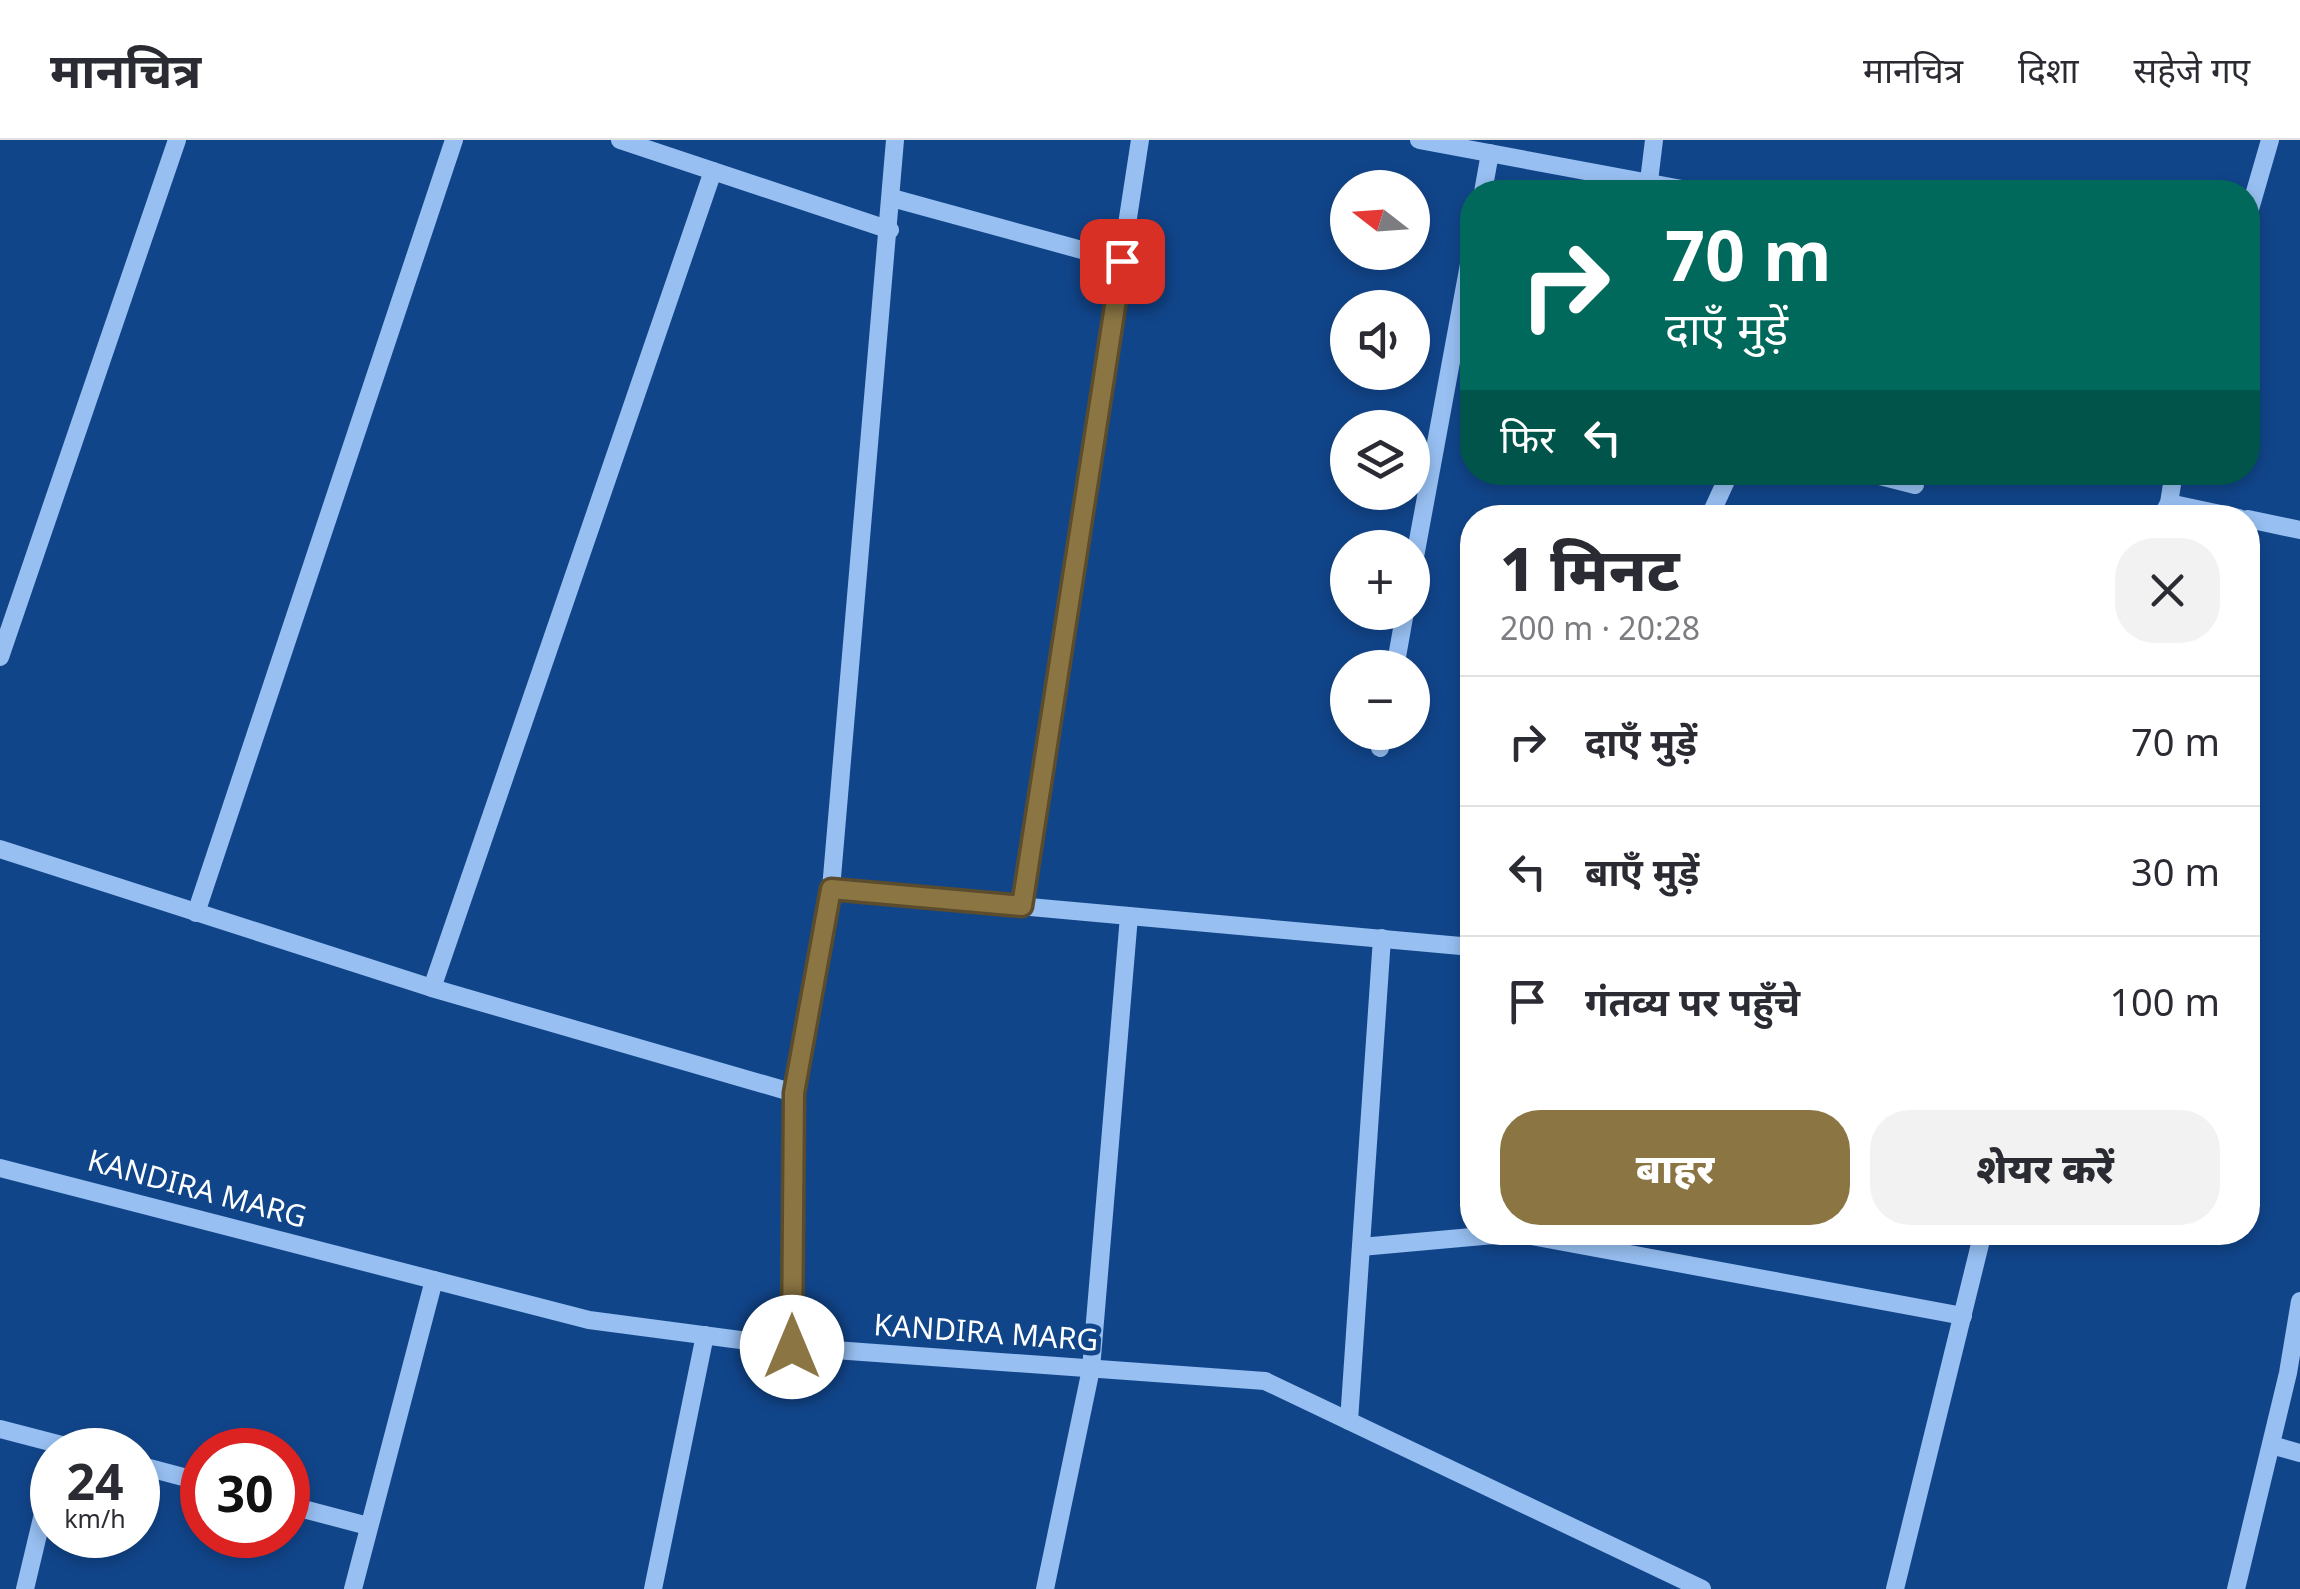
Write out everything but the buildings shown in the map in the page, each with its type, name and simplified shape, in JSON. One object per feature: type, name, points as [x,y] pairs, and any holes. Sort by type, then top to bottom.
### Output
[{"type":"street","points":[[0,657],[177,140]]},
{"type":"street","points":[[196,913],[454,140]]},
{"type":"street","points":[[620,140],[890,230]]},
{"type":"street","points":[[792,1347],[794,1093],[831,889],[895,140]]},
{"type":"street","points":[[1022,906],[1140,140]]},
{"type":"street","points":[[1420,140],[1643,180]]},
{"type":"street","points":[[1649,180],[1654,140]]},
{"type":"street","points":[[2258,180],[2270,140]]},
{"type":"street","points":[[1485,180],[1490,153]]},
{"type":"street","points":[[432,988],[714,171]]},
{"type":"street","points":[[892,198],[1122,261]]},
{"type":"street","points":[[1420,530],[1460,313]]},
{"type":"street","points":[[2260,522],[2300,530]]},
{"type":"street","points":[[0,849],[432,988],[794,1093]]},
{"type":"street","points":[[831,889],[1460,945]]},
{"type":"street","points":[[1045,1589],[1091,1368],[1129,916]]},
{"type":"street","points":[[1349,1421],[1382,938]]},
{"type":"street","name":"KANDIRA MARG","points":[[0,1168],[589,1320],[792,1347],[1265,1381],[1702,1589]]},
{"type":"street","points":[[1361,1247],[1460,1238]]},
{"type":"street","points":[[1581,1245],[1963,1316]]},
{"type":"street","points":[[1895,1589],[1980,1245]]},
{"type":"street","points":[[352,1589],[434,1280]]},
{"type":"street","points":[[2236,1589],[2288,1373],[2300,1301]]},
{"type":"street","points":[[653,1589],[705,1336]]},
{"type":"street","points":[[0,1429],[30,1438]]},
{"type":"street","points":[[2271,1445],[2300,1453]]},
{"type":"street","points":[[310,1511],[368,1526]]},
{"type":"street","points":[[25,1589],[32,1558]]},
{"type":"route","points":[[792,1347],[794,1093],[831,889],[1022,906],[1122,261]]}]
